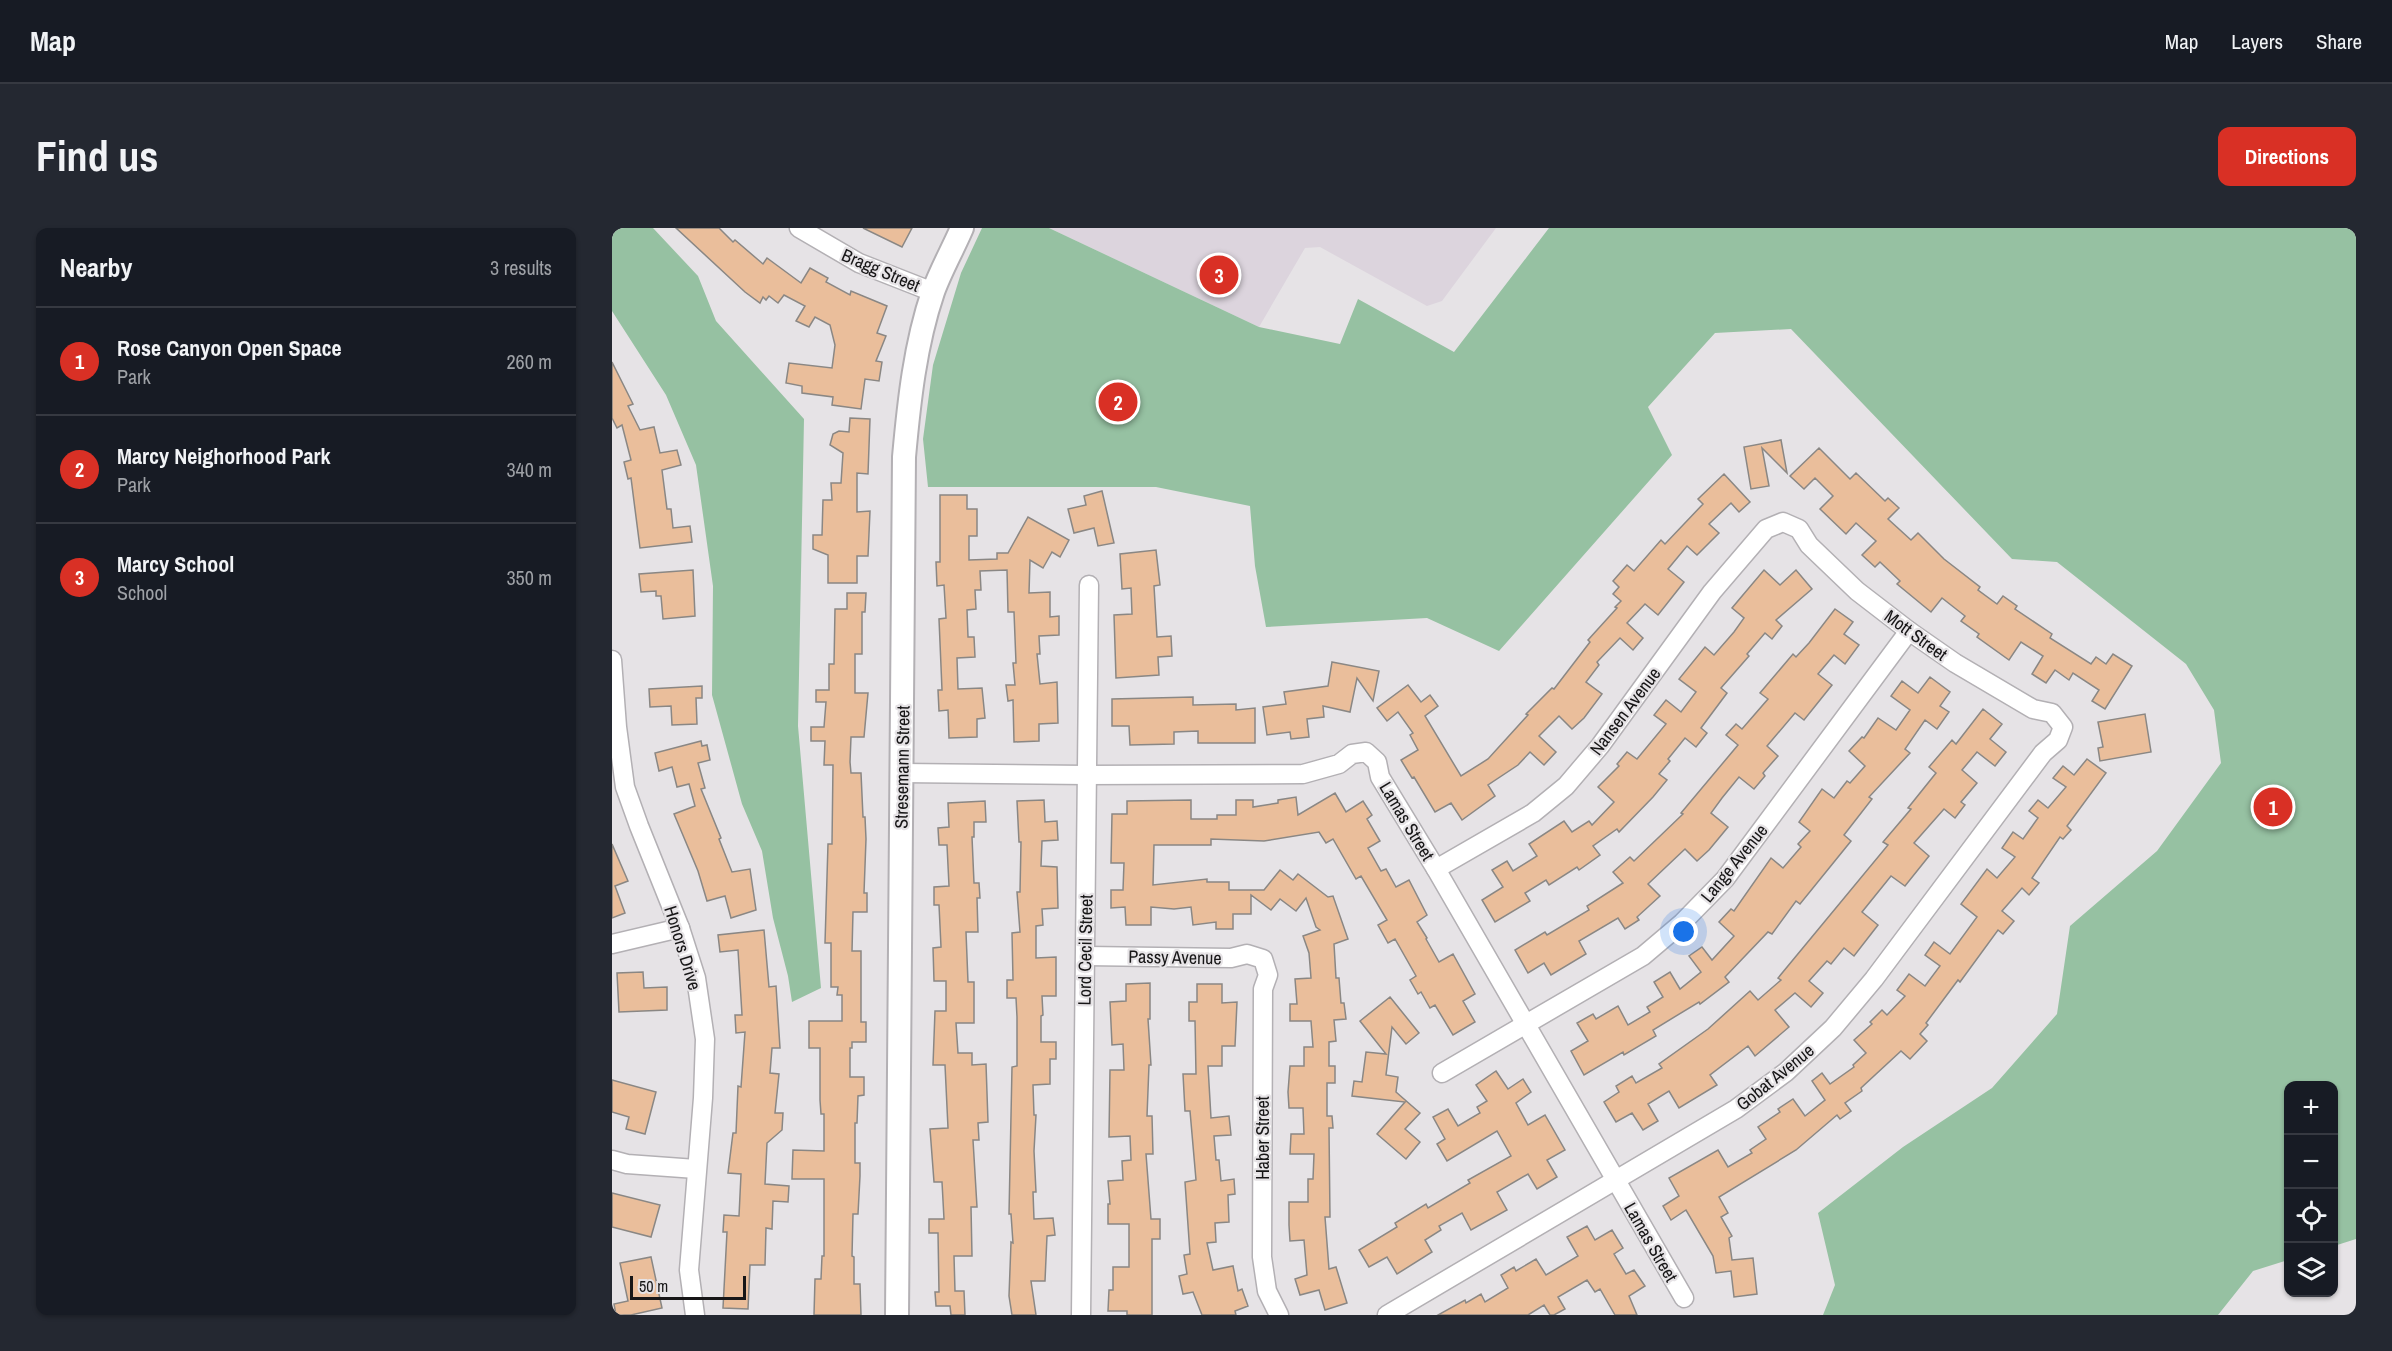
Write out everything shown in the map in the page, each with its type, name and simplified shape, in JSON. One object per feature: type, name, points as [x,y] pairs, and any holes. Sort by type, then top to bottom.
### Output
[{"type":"street","name":"Bragg Street","points":[[799,228],[859,263],[933,292]]},
{"type":"street","name":"Stresemann Street","points":[[897,1315],[904,457],[913,377],[933,292],[962,228]]},
{"type":"street","name":"Mott Street","points":[[1783,522],[1799,529],[1809,545],[1857,591],[1909,631],[1955,663],[2033,709],[2052,713],[2063,727]]},
{"type":"street","name":"Nansen Avenue","points":[[1436,869],[1533,813],[1566,786],[1600,746],[1712,592],[1766,529],[1783,522]]},
{"type":"street","name":"Lord Cecil Street","points":[[1081,1315],[1089,585]]},
{"type":"street","name":"Lange Avenue","points":[[1442,1073],[1643,956],[1682,924],[1725,879],[1909,631]]},
{"type":"street","name":"Honors Drive","points":[[612,660],[616,727],[626,787],[680,928],[696,978],[705,1039],[703,1098],[689,1270],[695,1315]]},
{"type":"street","name":"Gobat Avenue","points":[[1387,1315],[1736,1109],[1786,1072],[1833,1028],[1874,979],[2043,753],[2058,740],[2063,727]]},
{"type":"street","name":"Lamas Street","points":[[902,773],[1303,774],[1339,764],[1352,754],[1366,752],[1377,762],[1380,777],[1436,869],[1684,1298]]},
{"type":"street","points":[[612,944],[680,928]]},
{"type":"street","name":"Passy Avenue","points":[[1086,956],[1231,958],[1247,954],[1263,959]]},
{"type":"street","name":"Haber Street","points":[[1263,959],[1268,975],[1263,989],[1262,1257],[1267,1291],[1279,1315]]},
{"type":"street","points":[[612,1160],[627,1164],[696,1169]]},
{"type":"shaded area","points":[[1049,228],[1496,228],[1442,301],[1427,306],[1320,247],[1305,248],[1259,327]]},
{"type":"green space","points":[[612,228],[653,228],[698,276],[716,321],[804,419],[798,726],[821,988],[792,1002],[788,976],[773,918],[762,851],[742,804],[712,695],[713,586],[696,465],[666,395],[612,311]]},
{"type":"green space","points":[[982,228],[1049,228],[1259,327],[1340,344],[1358,299],[1454,352],[1549,228],[2356,228],[2356,1239],[2338,1245],[2338,1081],[2284,1081],[2284,1261],[2253,1271],[2218,1315],[1823,1315],[1835,1285],[1818,1213],[1903,1147],[1992,1088],[2057,1014],[2070,926],[2157,851],[2221,763],[2214,710],[2186,664],[2057,562],[2012,559],[1791,329],[1715,333],[1648,407],[1672,455],[1499,651],[1427,618],[1266,627],[1255,566],[1250,506],[1156,487],[928,487],[923,439],[933,365],[961,273]]},
{"type":"building","points":[[676,228],[719,228],[733,242],[735,240],[763,264],[767,258],[801,283],[810,268],[828,278],[826,282],[850,295],[851,291],[887,306],[877,333],[886,336],[876,361],[882,362],[879,381],[865,379],[861,409],[832,405],[833,397],[802,393],[802,386],[786,383],[789,363],[832,368],[835,345],[830,325],[815,317],[809,327],[796,321],[805,306],[784,295],[778,303],[769,296],[766,300],[763,297],[760,303]]},
{"type":"building","points":[[863,228],[912,228],[902,247]]},
{"type":"building","points":[[612,362],[633,404],[628,406],[640,430],[654,427],[660,453],[677,450],[681,465],[662,470],[667,509],[671,509],[673,528],[690,526],[692,542],[640,548],[631,478],[628,479],[624,462],[631,460],[622,425],[617,428],[612,418]]},
{"type":"building","points":[[850,418],[870,419],[868,474],[857,473],[857,512],[870,511],[868,556],[857,556],[857,583],[828,583],[828,555],[813,549],[813,535],[822,535],[823,500],[832,500],[831,483],[841,483],[843,453],[830,445],[833,434],[839,431],[849,432]]},
{"type":"building","points":[[1781,440],[1787,473],[1762,448],[1769,486],[1751,489],[1744,447]]},
{"type":"building","points":[[1819,448],[1850,479],[1856,473],[1885,501],[1888,498],[1899,508],[1888,519],[1911,540],[1918,533],[1944,559],[1980,587],[1978,590],[1997,604],[2003,596],[2017,606],[2015,609],[2052,634],[2050,638],[2091,664],[2096,657],[2106,664],[2113,654],[2132,666],[2105,709],[2092,701],[2099,690],[2073,673],[2069,680],[2055,670],[2046,683],[2032,674],[2043,656],[2021,642],[2009,660],[1977,637],[1979,634],[1961,621],[1965,616],[1942,598],[1931,612],[1897,584],[1900,581],[1880,562],[1875,567],[1862,555],[1876,541],[1856,523],[1846,534],[1820,509],[1833,496],[1815,478],[1804,489],[1790,476]]},
{"type":"building","points":[[1724,474],[1750,502],[1739,512],[1731,503],[1709,524],[1719,533],[1697,555],[1687,546],[1668,569],[1684,582],[1658,615],[1645,604],[1627,623],[1643,638],[1633,650],[1620,638],[1597,662],[1599,665],[1586,682],[1602,694],[1584,718],[1572,729],[1559,716],[1539,736],[1556,752],[1544,765],[1530,752],[1518,765],[1488,785],[1495,796],[1462,820],[1451,803],[1435,812],[1401,760],[1418,750],[1410,735],[1413,733],[1398,712],[1387,721],[1377,708],[1408,685],[1421,702],[1430,695],[1438,706],[1425,716],[1461,776],[1488,759],[1528,715],[1526,714],[1552,688],[1554,689],[1590,642],[1588,640],[1617,608],[1615,607],[1621,601],[1613,594],[1619,587],[1613,581],[1627,565],[1634,571],[1661,540],[1665,544],[1703,504],[1698,499]]},
{"type":"building","points":[[1102,491],[1114,543],[1098,546],[1094,528],[1074,533],[1068,509],[1086,505],[1084,496]]},
{"type":"building","points":[[940,495],[967,495],[967,509],[977,509],[977,536],[969,536],[969,560],[997,559],[997,553],[1008,553],[1028,517],[1069,540],[1060,557],[1052,552],[1043,568],[1030,560],[1029,593],[1050,592],[1050,617],[1059,616],[1059,635],[1039,636],[1040,654],[1037,654],[1040,684],[1057,682],[1058,723],[1039,724],[1039,741],[1014,742],[1013,700],[1008,701],[1006,685],[1015,685],[1013,663],[1016,663],[1014,612],[1008,612],[1007,570],[980,571],[981,590],[975,590],[976,609],[967,610],[968,637],[974,637],[975,657],[957,658],[958,689],[982,688],[985,718],[977,719],[977,737],[949,738],[948,710],[939,711],[938,690],[942,690],[939,619],[946,618],[944,585],[937,586],[936,562],[940,562]]},
{"type":"building","points":[[1156,550],[1160,585],[1154,586],[1157,637],[1171,636],[1172,656],[1158,657],[1159,675],[1116,678],[1114,615],[1132,614],[1131,588],[1122,589],[1120,554]]},
{"type":"building","points":[[693,570],[695,616],[663,619],[661,596],[656,596],[656,591],[641,592],[639,574]]},
{"type":"building","points":[[1764,570],[1780,585],[1796,570],[1812,589],[1776,620],[1782,626],[1772,639],[1765,633],[1747,654],[1749,656],[1721,688],[1727,693],[1701,728],[1707,733],[1696,747],[1685,738],[1659,774],[1667,780],[1653,797],[1619,832],[1617,829],[1593,846],[1600,855],[1579,870],[1577,867],[1549,885],[1546,880],[1525,893],[1530,901],[1495,922],[1482,900],[1503,887],[1492,870],[1507,861],[1513,871],[1537,856],[1529,844],[1564,821],[1572,832],[1589,821],[1592,825],[1614,802],[1598,787],[1619,766],[1617,764],[1627,752],[1637,759],[1666,724],[1654,715],[1666,700],[1681,712],[1696,692],[1679,679],[1705,647],[1714,655],[1734,632],[1744,618],[1732,608]]},
{"type":"building","points":[[847,593],[866,593],[865,612],[862,612],[862,654],[855,654],[855,693],[868,693],[864,737],[851,737],[850,762],[851,773],[861,773],[866,839],[864,893],[867,893],[867,912],[853,912],[852,951],[861,951],[861,1022],[866,1022],[866,1042],[852,1042],[852,1048],[850,1048],[850,1077],[864,1077],[864,1095],[858,1096],[857,1123],[855,1123],[855,1163],[860,1163],[860,1176],[858,1214],[853,1214],[852,1256],[854,1257],[854,1284],[860,1284],[861,1315],[814,1315],[815,1279],[821,1279],[822,1256],[824,1256],[824,1179],[792,1179],[793,1150],[824,1151],[824,1114],[821,1114],[820,1100],[820,1048],[809,1048],[809,1021],[842,1021],[842,995],[837,995],[838,987],[831,987],[831,943],[825,943],[828,844],[832,844],[833,765],[824,765],[825,741],[811,741],[811,727],[824,727],[826,702],[816,702],[816,690],[829,690],[829,664],[834,664],[835,609],[847,609]]},
{"type":"building","points":[[1835,609],[1853,622],[1844,634],[1859,645],[1845,664],[1834,655],[1818,674],[1832,685],[1804,720],[1795,713],[1767,746],[1778,756],[1763,773],[1765,776],[1754,789],[1739,777],[1711,813],[1728,827],[1709,850],[1697,861],[1685,849],[1648,884],[1660,896],[1637,917],[1639,920],[1625,929],[1618,918],[1579,941],[1586,954],[1551,975],[1544,963],[1528,973],[1515,950],[1545,932],[1547,935],[1589,910],[1587,906],[1623,883],[1613,872],[1630,857],[1634,861],[1683,814],[1681,813],[1738,745],[1726,735],[1736,724],[1742,729],[1768,699],[1760,693],[1793,654],[1796,657],[1809,643]]},
{"type":"building","points":[[1332,662],[1379,671],[1373,701],[1357,678],[1350,712],[1323,706],[1324,717],[1307,719],[1309,737],[1291,739],[1290,732],[1267,735],[1263,707],[1286,704],[1284,692],[1328,686]]},
{"type":"building","points":[[1930,677],[1950,692],[1940,706],[1949,712],[1937,729],[1925,720],[1905,749],[1910,753],[1869,797],[1872,799],[1844,835],[1851,841],[1800,904],[1796,901],[1772,934],[1768,932],[1725,977],[1729,982],[1700,1004],[1699,1002],[1653,1030],[1656,1036],[1584,1075],[1571,1051],[1588,1041],[1577,1023],[1593,1014],[1596,1019],[1618,1006],[1628,1025],[1650,1012],[1647,1007],[1663,997],[1654,982],[1670,972],[1680,989],[1701,972],[1689,956],[1702,947],[1712,960],[1734,936],[1719,922],[1731,909],[1734,911],[1771,858],[1783,868],[1801,847],[1798,844],[1810,831],[1799,822],[1822,789],[1834,798],[1847,781],[1850,783],[1865,766],[1849,751],[1862,737],[1864,738],[1878,718],[1896,730],[1910,710],[1891,696],[1902,681],[1918,693]]},
{"type":"building","points":[[702,686],[702,698],[696,698],[697,724],[672,725],[671,706],[650,707],[649,689]]},
{"type":"building","points":[[1193,697],[1193,705],[1236,704],[1236,710],[1255,708],[1255,743],[1198,743],[1198,731],[1174,732],[1174,744],[1130,745],[1129,726],[1112,726],[1112,699]]},
{"type":"building","points":[[1983,709],[2002,724],[1990,739],[2006,752],[1995,766],[1977,752],[1962,770],[1977,783],[1961,802],[1965,805],[1955,818],[1944,809],[1914,843],[1929,856],[1905,886],[1891,876],[1862,912],[1878,925],[1854,956],[1844,948],[1831,964],[1827,961],[1809,981],[1823,993],[1811,1007],[1795,993],[1775,1010],[1789,1027],[1755,1056],[1748,1046],[1710,1075],[1717,1085],[1679,1108],[1669,1091],[1648,1104],[1658,1121],[1643,1130],[1632,1113],[1616,1122],[1604,1102],[1619,1092],[1616,1086],[1632,1076],[1636,1083],[1662,1068],[1659,1064],[1708,1029],[1750,991],[1758,1000],[1781,980],[1778,978],[1888,845],[1883,842],[1911,809],[1908,808],[1936,773],[1929,767],[1952,740],[1956,744]]},
{"type":"building","points":[[2145,714],[2151,752],[2100,761],[2098,748],[2103,747],[2098,722]]},
{"type":"building","points":[[701,741],[702,746],[707,745],[710,760],[698,763],[705,788],[701,789],[721,838],[719,839],[732,872],[750,869],[756,910],[731,918],[725,896],[707,901],[698,871],[674,814],[695,806],[689,784],[677,787],[672,767],[659,771],[655,753]]},
{"type":"building","points":[[2087,759],[2106,773],[2067,826],[2071,830],[2063,839],[2060,837],[2032,878],[2039,883],[2029,895],[2022,888],[2002,911],[2014,921],[2003,934],[1998,930],[1926,1023],[1928,1025],[1920,1034],[1927,1041],[1910,1059],[1901,1051],[1861,1088],[1862,1091],[1845,1103],[1851,1111],[1840,1119],[1837,1115],[1796,1150],[1719,1197],[1728,1213],[1721,1217],[1732,1236],[1729,1238],[1732,1260],[1753,1258],[1757,1294],[1734,1297],[1731,1271],[1716,1273],[1713,1256],[1686,1210],[1671,1220],[1663,1206],[1679,1196],[1669,1178],[1718,1150],[1728,1167],[1752,1153],[1750,1150],[1766,1139],[1758,1127],[1780,1112],[1778,1109],[1793,1099],[1805,1116],[1825,1100],[1812,1081],[1822,1073],[1830,1084],[1854,1067],[1853,1065],[1866,1053],[1854,1040],[1872,1024],[1870,1022],[1882,1010],[1887,1015],[1905,996],[1897,990],[1909,974],[1925,986],[1940,966],[1925,955],[1934,942],[1950,954],[1977,917],[1961,904],[1987,869],[1997,878],[2015,857],[2002,848],[2013,832],[2023,839],[2038,818],[2029,811],[2038,800],[2048,808],[2066,787],[2053,778],[2063,766],[2074,775]]},
{"type":"building","points":[[1335,793],[1346,812],[1363,801],[1372,815],[1367,819],[1380,841],[1368,848],[1381,871],[1386,869],[1396,887],[1409,880],[1427,915],[1417,922],[1439,962],[1453,954],[1475,994],[1463,1001],[1475,1022],[1453,1035],[1435,1005],[1430,1008],[1421,992],[1418,994],[1410,980],[1416,976],[1395,939],[1388,943],[1378,925],[1387,920],[1361,876],[1356,879],[1333,839],[1326,843],[1319,832],[1264,841],[1211,839],[1211,845],[1154,845],[1153,885],[1207,879],[1207,882],[1229,882],[1229,890],[1264,890],[1280,870],[1293,880],[1298,874],[1328,897],[1333,896],[1348,939],[1334,944],[1336,978],[1339,978],[1341,1003],[1344,1003],[1346,1019],[1334,1020],[1336,1041],[1329,1042],[1329,1066],[1335,1066],[1335,1083],[1327,1083],[1327,1116],[1332,1116],[1333,1128],[1329,1128],[1330,1217],[1325,1217],[1329,1269],[1336,1267],[1347,1303],[1325,1310],[1319,1290],[1300,1295],[1295,1279],[1307,1275],[1304,1240],[1290,1241],[1289,1225],[1289,1202],[1308,1202],[1308,1179],[1313,1179],[1314,1154],[1290,1154],[1291,1134],[1304,1134],[1303,1108],[1289,1108],[1288,1092],[1290,1066],[1304,1066],[1304,1047],[1313,1047],[1311,1021],[1290,1021],[1290,1004],[1297,1004],[1295,979],[1311,978],[1309,953],[1303,936],[1320,930],[1316,927],[1306,898],[1296,911],[1280,899],[1271,910],[1251,895],[1251,914],[1233,914],[1233,929],[1216,929],[1216,922],[1193,925],[1191,907],[1174,909],[1151,907],[1151,925],[1126,925],[1125,907],[1111,908],[1111,890],[1123,890],[1124,863],[1111,863],[1112,814],[1127,814],[1127,801],[1191,800],[1191,819],[1217,819],[1217,815],[1236,815],[1236,800],[1253,800],[1253,807],[1296,797],[1298,815]]},
{"type":"building","points":[[1044,800],[1045,822],[1057,821],[1058,840],[1042,841],[1041,866],[1057,867],[1058,908],[1042,909],[1043,925],[1036,926],[1036,958],[1056,957],[1056,996],[1042,996],[1041,1042],[1056,1042],[1056,1059],[1050,1059],[1050,1084],[1033,1085],[1034,1115],[1036,1115],[1034,1151],[1036,1192],[1033,1192],[1034,1219],[1053,1218],[1055,1235],[1047,1236],[1045,1281],[1031,1281],[1036,1315],[1012,1315],[1009,1296],[1011,1242],[1013,1243],[1011,1214],[1009,1214],[1012,1067],[1017,1066],[1017,1017],[1016,998],[1007,998],[1007,980],[1013,980],[1012,933],[1020,932],[1017,892],[1020,892],[1021,842],[1019,842],[1017,801]]},
{"type":"building","points":[[985,801],[986,822],[974,822],[974,837],[972,837],[974,883],[979,883],[980,898],[977,898],[978,932],[966,932],[968,982],[974,982],[974,1023],[956,1023],[958,1053],[972,1053],[972,1065],[986,1064],[988,1122],[978,1123],[979,1140],[973,1140],[977,1207],[971,1207],[972,1256],[954,1256],[955,1291],[964,1291],[965,1315],[951,1315],[950,1306],[936,1306],[935,1292],[939,1292],[938,1233],[929,1233],[929,1219],[944,1219],[942,1182],[934,1182],[930,1129],[948,1128],[945,1065],[933,1065],[935,1011],[946,1011],[946,981],[934,981],[933,948],[941,947],[939,905],[934,905],[934,887],[949,886],[947,845],[939,845],[938,828],[949,827],[948,803]]},
{"type":"building","points":[[612,844],[628,881],[615,886],[625,913],[612,918]]},
{"type":"building","points":[[764,930],[769,987],[776,986],[780,1048],[772,1048],[770,1073],[779,1074],[775,1113],[783,1113],[782,1130],[767,1143],[765,1184],[789,1186],[788,1202],[773,1201],[772,1229],[766,1228],[765,1265],[750,1265],[748,1309],[723,1308],[727,1232],[723,1232],[724,1215],[739,1216],[741,1174],[728,1173],[733,1133],[736,1133],[738,1086],[741,1087],[745,1032],[736,1033],[735,1015],[742,1015],[738,950],[720,952],[718,935]]},
{"type":"building","points":[[643,972],[644,988],[667,987],[667,1010],[619,1012],[617,973]]},
{"type":"building","points":[[1150,983],[1150,1019],[1148,1019],[1151,1065],[1149,1065],[1147,1116],[1152,1116],[1153,1154],[1146,1154],[1151,1219],[1160,1219],[1160,1239],[1152,1239],[1152,1315],[1127,1315],[1127,1311],[1108,1311],[1109,1290],[1113,1290],[1113,1267],[1129,1267],[1129,1224],[1108,1224],[1108,1204],[1110,1204],[1108,1181],[1123,1180],[1122,1161],[1131,1160],[1130,1136],[1109,1137],[1110,1070],[1124,1070],[1123,1044],[1112,1045],[1110,1002],[1126,1001],[1126,984]]},
{"type":"building","points":[[1197,984],[1222,984],[1222,1003],[1237,1002],[1235,1046],[1222,1046],[1222,1066],[1208,1066],[1211,1118],[1229,1116],[1231,1135],[1214,1136],[1216,1160],[1219,1160],[1221,1181],[1234,1179],[1235,1194],[1228,1195],[1229,1222],[1215,1223],[1216,1242],[1207,1243],[1213,1270],[1233,1266],[1238,1291],[1242,1289],[1248,1306],[1235,1311],[1236,1315],[1202,1315],[1193,1292],[1183,1294],[1179,1276],[1187,1274],[1184,1255],[1190,1254],[1185,1182],[1196,1180],[1190,1111],[1185,1111],[1183,1074],[1196,1074],[1195,1021],[1189,1021],[1189,1002],[1197,1002]]},
{"type":"building","points":[[1390,997],[1419,1033],[1406,1044],[1392,1027],[1386,1075],[1398,1077],[1396,1092],[1420,1113],[1405,1129],[1420,1142],[1406,1159],[1377,1134],[1405,1102],[1352,1096],[1354,1081],[1362,1082],[1366,1052],[1386,1054],[1360,1021]]},
{"type":"building","points":[[1496,1071],[1508,1089],[1523,1079],[1531,1092],[1516,1103],[1528,1125],[1545,1115],[1565,1150],[1547,1160],[1557,1177],[1537,1189],[1528,1174],[1497,1192],[1507,1210],[1471,1230],[1462,1213],[1439,1226],[1441,1230],[1425,1240],[1432,1252],[1397,1274],[1387,1257],[1369,1267],[1359,1250],[1397,1227],[1395,1223],[1426,1204],[1428,1208],[1470,1183],[1468,1180],[1511,1156],[1497,1131],[1447,1161],[1437,1144],[1445,1139],[1433,1117],[1448,1109],[1458,1126],[1480,1113],[1477,1107],[1487,1101],[1476,1085]]},
{"type":"building","points":[[612,1080],[656,1092],[645,1134],[626,1129],[629,1117],[612,1112]]},
{"type":"building","points":[[612,1193],[660,1205],[651,1237],[612,1227]]},
{"type":"building","points":[[1587,1226],[1595,1240],[1612,1230],[1623,1248],[1614,1254],[1626,1274],[1634,1270],[1645,1286],[1629,1296],[1637,1315],[1615,1315],[1600,1289],[1595,1292],[1587,1280],[1558,1297],[1565,1309],[1554,1315],[1550,1315],[1544,1305],[1528,1315],[1438,1315],[1481,1294],[1485,1302],[1508,1288],[1501,1275],[1514,1267],[1516,1271],[1536,1259],[1546,1275],[1578,1256],[1567,1237]]},
{"type":"building","points":[[651,1257],[662,1308],[631,1315],[616,1315],[614,1304],[628,1301],[620,1263]]},
{"type":"place","name":"Marcy School","points":[[1219,275]]},
{"type":"place","name":"Marcy Neighorhood Park","points":[[1118,402]]},
{"type":"place","name":"Rose Canyon Open Space","points":[[2273,807]]}]
